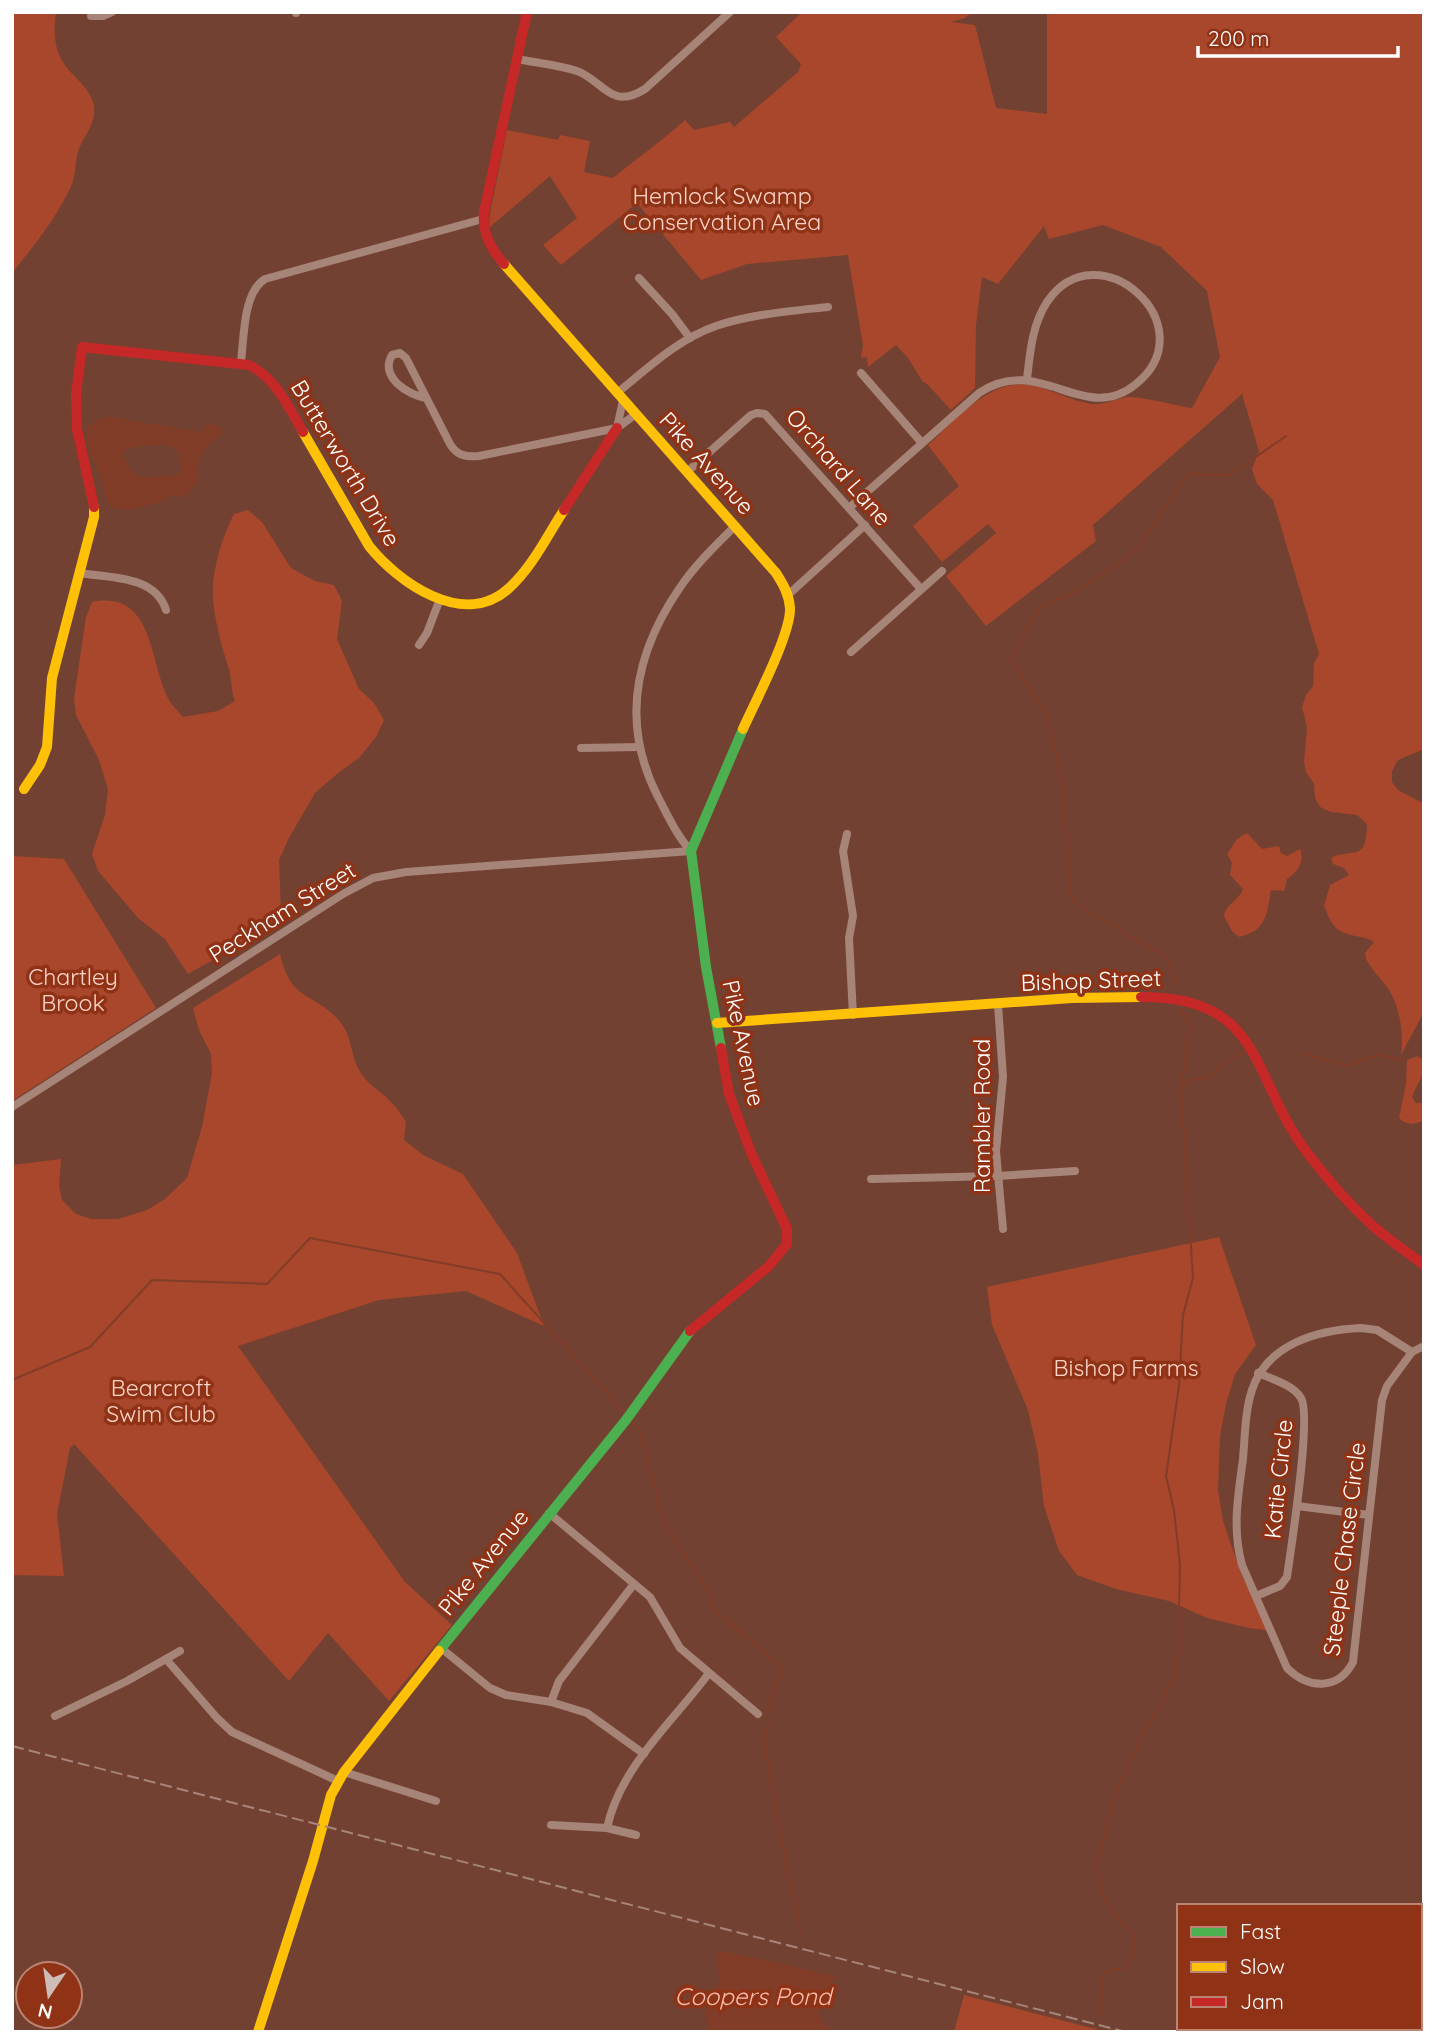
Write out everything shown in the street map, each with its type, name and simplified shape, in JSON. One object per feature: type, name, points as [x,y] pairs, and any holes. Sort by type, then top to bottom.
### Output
[{"type":"street","points":[[91,16],[103,16],[112,12]]},
{"type":"street","points":[[24,789],[40,765],[47,747],[52,678],[94,517],[95,504],[79,443],[76,420],[77,376],[82,347],[242,362],[250,299],[258,284],[265,279],[483,219],[527,12]]},
{"type":"street","points":[[517,59],[578,71],[608,93],[631,95],[645,89],[730,12]]},
{"type":"street","name":"Pike Avenue","points":[[258,2032],[320,1833],[341,1777],[441,1648],[628,1417],[691,1329],[768,1266],[787,1244],[787,1230],[752,1155],[729,1094],[699,920],[691,851],[787,628],[792,607],[789,594],[776,573],[501,261],[486,239],[483,219]]},
{"type":"street","points":[[849,508],[990,386],[1008,380],[1027,379],[1093,398],[1112,396],[1131,388],[1149,369],[1157,351],[1157,324],[1150,305],[1131,286],[1112,278],[1085,277],[1066,284],[1051,297],[1038,321],[1027,379]]},
{"type":"street","points":[[639,278],[690,338]]},
{"type":"street","points":[[617,428],[620,397],[665,355],[690,338],[714,327],[743,319],[828,307]]},
{"type":"street","points":[[426,398],[412,395],[394,380],[389,367],[392,355],[400,353],[404,356],[426,398],[452,448],[467,457],[617,428],[636,414]]},
{"type":"street","name":"Butterworth Drive","points":[[242,362],[258,368],[274,384],[369,546],[382,563],[397,578],[440,599],[463,603],[483,601],[494,598],[512,586],[617,428]]},
{"type":"street","points":[[861,373],[922,443]]},
{"type":"street","name":"Orchard Lane","points":[[687,472],[751,415],[768,415],[921,589]]},
{"type":"street","points":[[789,594],[865,525]]},
{"type":"street","points":[[691,851],[674,827],[641,758],[636,710],[638,682],[660,619],[682,584],[735,526]]},
{"type":"street","points":[[851,652],[942,571]]},
{"type":"street","points":[[79,573],[143,584],[159,596],[166,610]]},
{"type":"street","points":[[419,645],[427,633],[440,599]]},
{"type":"street","points":[[581,748],[639,747]]},
{"type":"street","points":[[847,834],[843,852],[853,916],[849,938],[853,1014]]},
{"type":"street","name":"Peckham Street","points":[[12,1107],[343,894],[373,878],[418,871],[691,851]]},
{"type":"street","name":"Bishop Street","points":[[717,1023],[1072,998],[1162,997],[1200,1004],[1230,1023],[1250,1045],[1293,1134],[1310,1157],[1373,1226],[1424,1265]]},
{"type":"street","name":"Rambler Road","points":[[998,1004],[1003,1077],[997,1130],[997,1176],[1003,1229]]},
{"type":"street","points":[[871,1179],[1075,1171]]},
{"type":"street","name":"Steeple Chase Circle","points":[[1412,1352],[1377,1331],[1346,1328],[1300,1340],[1283,1348],[1268,1360],[1258,1373],[1249,1400],[1235,1531],[1242,1565],[1287,1668],[1305,1681],[1320,1684],[1349,1671],[1355,1654],[1382,1399],[1387,1386],[1412,1352],[1424,1346]]},
{"type":"street","name":"Katie Circle","points":[[1256,1596],[1280,1586],[1287,1577],[1305,1415],[1304,1404],[1299,1395],[1258,1373]]},
{"type":"street","points":[[1297,1506],[1369,1516]]},
{"type":"street","points":[[549,1513],[650,1597],[680,1648],[758,1714]]},
{"type":"street","points":[[551,1702],[559,1681],[634,1584]]},
{"type":"street","points":[[441,1648],[490,1688],[506,1695],[551,1702],[587,1713],[644,1754]]},
{"type":"street","points":[[55,1716],[127,1681],[180,1650]]},
{"type":"street","points":[[166,1659],[232,1732],[341,1777],[436,1801]]},
{"type":"street","points":[[607,1828],[617,1793],[644,1754],[709,1673]]},
{"type":"street","points":[[551,1825],[607,1828],[636,1835]]},
{"type":"green space","points":[[12,12],[56,12],[55,34],[59,55],[88,92],[93,102],[94,116],[80,146],[73,180],[60,208],[12,273]]},
{"type":"green space","name":"Hemlock Swamp Conservation Area","points":[[802,12],[972,12],[965,18],[951,22],[975,25],[996,108],[1047,114],[1047,12],[1424,12],[1424,749],[1398,760],[1392,771],[1392,782],[1398,790],[1424,804],[1424,1012],[1401,1055],[1401,1030],[1396,1005],[1389,990],[1366,959],[1365,953],[1374,942],[1339,930],[1324,906],[1330,885],[1349,875],[1344,868],[1333,864],[1331,858],[1361,849],[1367,824],[1357,815],[1331,812],[1320,807],[1315,798],[1314,784],[1306,772],[1304,762],[1307,727],[1302,707],[1313,686],[1314,663],[1319,654],[1273,500],[1257,484],[1252,469],[1259,451],[1242,394],[1093,525],[1096,541],[986,626],[946,576],[996,533],[988,524],[942,562],[913,526],[959,486],[928,445],[976,402],[1004,387],[1019,384],[1035,386],[1092,404],[1134,397],[1192,408],[1220,357],[1207,291],[1161,247],[1103,225],[1049,239],[1044,226],[998,284],[982,277],[976,325],[975,388],[951,410],[922,381],[908,358],[896,345],[868,367],[867,357],[861,358],[863,345],[848,255],[747,264],[701,280],[637,203],[561,265],[543,245],[577,218],[550,176],[489,228],[507,130],[558,140],[560,135],[590,141],[584,172],[613,178],[685,120],[694,130],[730,122],[734,127],[798,72],[801,64],[776,37]]},
{"type":"green space","points":[[248,510],[262,522],[291,568],[315,581],[334,585],[342,601],[337,639],[359,689],[374,703],[384,720],[376,737],[359,758],[315,793],[289,838],[279,860],[281,912],[275,925],[188,974],[165,939],[139,919],[98,871],[92,854],[105,815],[108,789],[99,760],[76,715],[74,698],[86,617],[92,602],[112,601],[127,606],[137,616],[151,646],[167,696],[183,717],[218,711],[235,701],[217,626],[213,589],[218,555],[230,523],[234,514]]},
{"type":"green space","points":[[1247,833],[1262,849],[1279,846],[1281,853],[1287,856],[1300,849],[1302,858],[1297,870],[1287,879],[1284,891],[1271,890],[1264,921],[1255,931],[1239,937],[1232,931],[1224,916],[1227,908],[1243,889],[1230,875],[1232,863],[1227,854],[1237,839]]},
{"type":"green space","name":"Chartley Brook","points":[[12,856],[64,859],[156,1008],[12,1101]]},
{"type":"green space","name":"Bearcroft Swim Club","points":[[280,954],[285,970],[298,989],[323,1006],[342,1024],[362,1075],[397,1108],[406,1122],[404,1140],[423,1155],[463,1174],[517,1253],[544,1326],[466,1291],[379,1300],[238,1346],[405,1582],[452,1625],[389,1701],[328,1633],[289,1681],[74,1444],[70,1448],[57,1514],[64,1576],[12,1575],[12,1165],[61,1159],[59,1186],[62,1200],[76,1214],[91,1219],[118,1219],[147,1210],[165,1199],[187,1178],[202,1127],[212,1073],[211,1054],[199,1030],[193,1008]]},
{"type":"green space","points":[[1418,1056],[1423,1060],[1423,1070],[1412,1097],[1416,1103],[1424,1103],[1424,1121],[1408,1123],[1399,1118],[1406,1084],[1407,1060]]},
{"type":"green space","name":"Bishop Farms","points":[[1219,1237],[1256,1345],[1235,1374],[1226,1404],[1220,1436],[1218,1490],[1223,1521],[1243,1579],[1273,1631],[1207,1618],[1169,1601],[1116,1589],[1077,1575],[1059,1551],[1044,1506],[1038,1454],[1028,1410],[992,1325],[987,1287]]},
{"type":"green space","points":[[964,1995],[1107,2032],[954,2032]]},
{"type":"water","points":[[110,417],[200,432],[209,423],[221,427],[222,434],[202,453],[198,465],[199,479],[186,497],[170,496],[160,502],[122,510],[111,507],[107,502],[103,483],[87,444],[89,426],[97,420]],"holes":[[[163,444],[174,447],[181,457],[182,470],[175,475],[135,475],[123,455],[125,450],[136,447]]]},
{"type":"water","name":"Coopers Pond","points":[[717,1950],[836,1976],[822,1998],[819,2013],[826,2026],[835,2032],[708,2032],[705,2006],[719,1982]]},
{"type":"waterway","points":[[1178,986],[1167,958],[1072,901],[1061,776],[1048,718],[1011,657],[1040,607],[1075,592],[1131,555],[1188,474],[1230,475],[1286,436]]},
{"type":"waterway","points":[[1100,2015],[1104,1972],[1124,1968],[1136,1947],[1133,1934],[1113,1914],[1101,1891],[1097,1864],[1114,1798],[1139,1742],[1174,1679],[1178,1653],[1180,1565],[1174,1510],[1166,1476],[1179,1386],[1183,1315],[1193,1278],[1181,1089],[1190,1025],[1181,1009]]},
{"type":"waterway","points":[[1183,1086],[1188,1080],[1211,1077],[1221,1065],[1246,1050]]},
{"type":"waterway","points":[[1302,1053],[1347,1066],[1376,1055],[1405,1060]]},
{"type":"waterway","points":[[12,1380],[90,1347],[152,1280],[267,1284],[310,1238],[500,1274],[626,1414]]},
{"type":"waterway","points":[[632,1421],[640,1431],[663,1520],[708,1589],[712,1608],[778,1664],[781,1671],[770,1701],[771,1713]]},
{"type":"waterway","points":[[769,1725],[764,1739],[781,1839],[801,1932]]},
{"type":"railway","points":[[12,1746],[1126,2032]]},
{"type":"traffic: fast","points":[[721,1048],[706,967],[691,851],[743,729]]},
{"type":"traffic: fast","points":[[439,1651],[626,1420],[690,1331]]},
{"type":"traffic: slow","points":[[504,264],[776,573],[783,585],[790,608],[789,620],[743,729]]},
{"type":"traffic: slow","points":[[303,432],[369,546],[381,560],[414,586],[432,596],[452,602],[471,604],[490,600],[508,589],[532,562],[564,510]]},
{"type":"traffic: slow","points":[[24,789],[40,765],[47,747],[52,678],[94,517],[94,507]]},
{"type":"traffic: slow","points":[[717,1023],[1072,998],[1141,997]]},
{"type":"traffic: slow","points":[[258,2032],[313,1861],[331,1795],[344,1772],[439,1651]]},
{"type":"traffic: jam","points":[[504,264],[488,240],[484,227],[484,212],[527,12]]},
{"type":"traffic: jam","points":[[94,507],[77,429],[76,394],[82,347],[249,365],[274,386],[303,432]]},
{"type":"traffic: jam","points":[[564,510],[617,428]]},
{"type":"traffic: jam","points":[[1141,997],[1182,1000],[1212,1011],[1234,1027],[1250,1048],[1290,1127],[1316,1164],[1373,1226],[1424,1265]]},
{"type":"traffic: jam","points":[[690,1331],[769,1266],[787,1244],[787,1229],[752,1155],[729,1094],[721,1048]]}]
